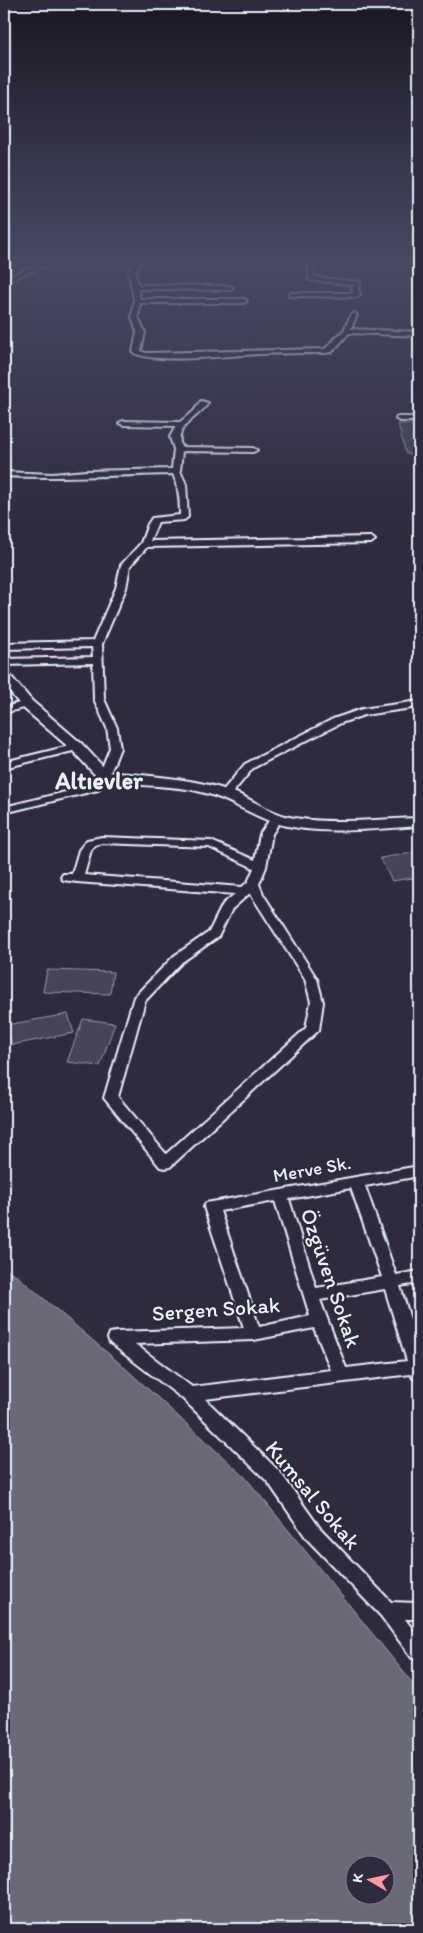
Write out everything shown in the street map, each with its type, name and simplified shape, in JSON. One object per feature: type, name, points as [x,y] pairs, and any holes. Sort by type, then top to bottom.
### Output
[{"type":"street","points":[[137,351],[146,355],[228,354],[269,351]]},
{"type":"street","points":[[123,423],[181,424],[196,416],[204,403]]},
{"type":"street","points":[[400,419],[419,419]]},
{"type":"street","points":[[4,810],[94,788],[104,776],[115,748],[112,728],[99,699],[97,644],[121,588],[126,565],[145,544],[152,524],[156,520],[184,517],[184,496],[176,471],[178,448],[174,437],[181,424]]},
{"type":"street","points":[[178,448],[253,450]]},
{"type":"street","points":[[4,474],[52,476],[86,473],[176,471]]},
{"type":"street","points":[[145,544],[372,540]]},
{"type":"street","points":[[4,646],[97,644]]},
{"type":"street","points":[[4,662],[98,660]]},
{"type":"street","points":[[4,677],[27,704],[77,747],[104,776],[160,782],[226,794],[276,818],[304,824],[419,822]]},
{"type":"street","points":[[4,710],[27,704]]},
{"type":"street","points":[[226,794],[249,766],[337,721],[362,712],[419,704]]},
{"type":"street","points":[[4,765],[77,747]]},
{"type":"street","points":[[260,867],[212,844],[102,840],[91,842],[85,850],[72,878],[249,887],[256,894],[311,979],[317,1002],[312,1030],[165,1163],[111,1098],[140,1000],[178,959],[214,934],[227,907],[249,887],[260,867],[266,834],[276,818]]},
{"type":"street","name":"Merve Sk.","points":[[254,1334],[211,1207],[419,1172]]},
{"type":"street","points":[[189,1394],[418,1369],[391,1282],[356,1182]]},
{"type":"street","name":"Özgüven Sokak","points":[[280,1195],[319,1321],[341,1376]]},
{"type":"street","points":[[311,1295],[419,1277]]},
{"type":"street","name":"Sergen Sokak","points":[[116,1338],[254,1334],[319,1321]]},
{"type":"street","name":"Kumsal Sokak","points":[[116,1338],[189,1394],[274,1477],[313,1533],[387,1610],[419,1652]]},
{"type":"street","points":[[387,1610],[419,1611]]},
{"type":"shaded area","points":[[398,424],[419,424],[419,454],[406,454]]},
{"type":"shaded area","points":[[419,852],[419,877],[392,881],[380,858]]},
{"type":"shaded area","points":[[47,970],[113,972],[110,994],[43,992]]},
{"type":"shaded area","points":[[68,1014],[74,1033],[12,1045],[6,1025]]},
{"type":"shaded area","points":[[83,1019],[115,1023],[100,1066],[67,1062]]},
{"type":"water","points":[[4,1268],[16,1275],[124,1367],[246,1478],[419,1691],[419,1929],[4,1929]]},
{"type":"district","name":"Altıevler","points":[[99,780]]}]
